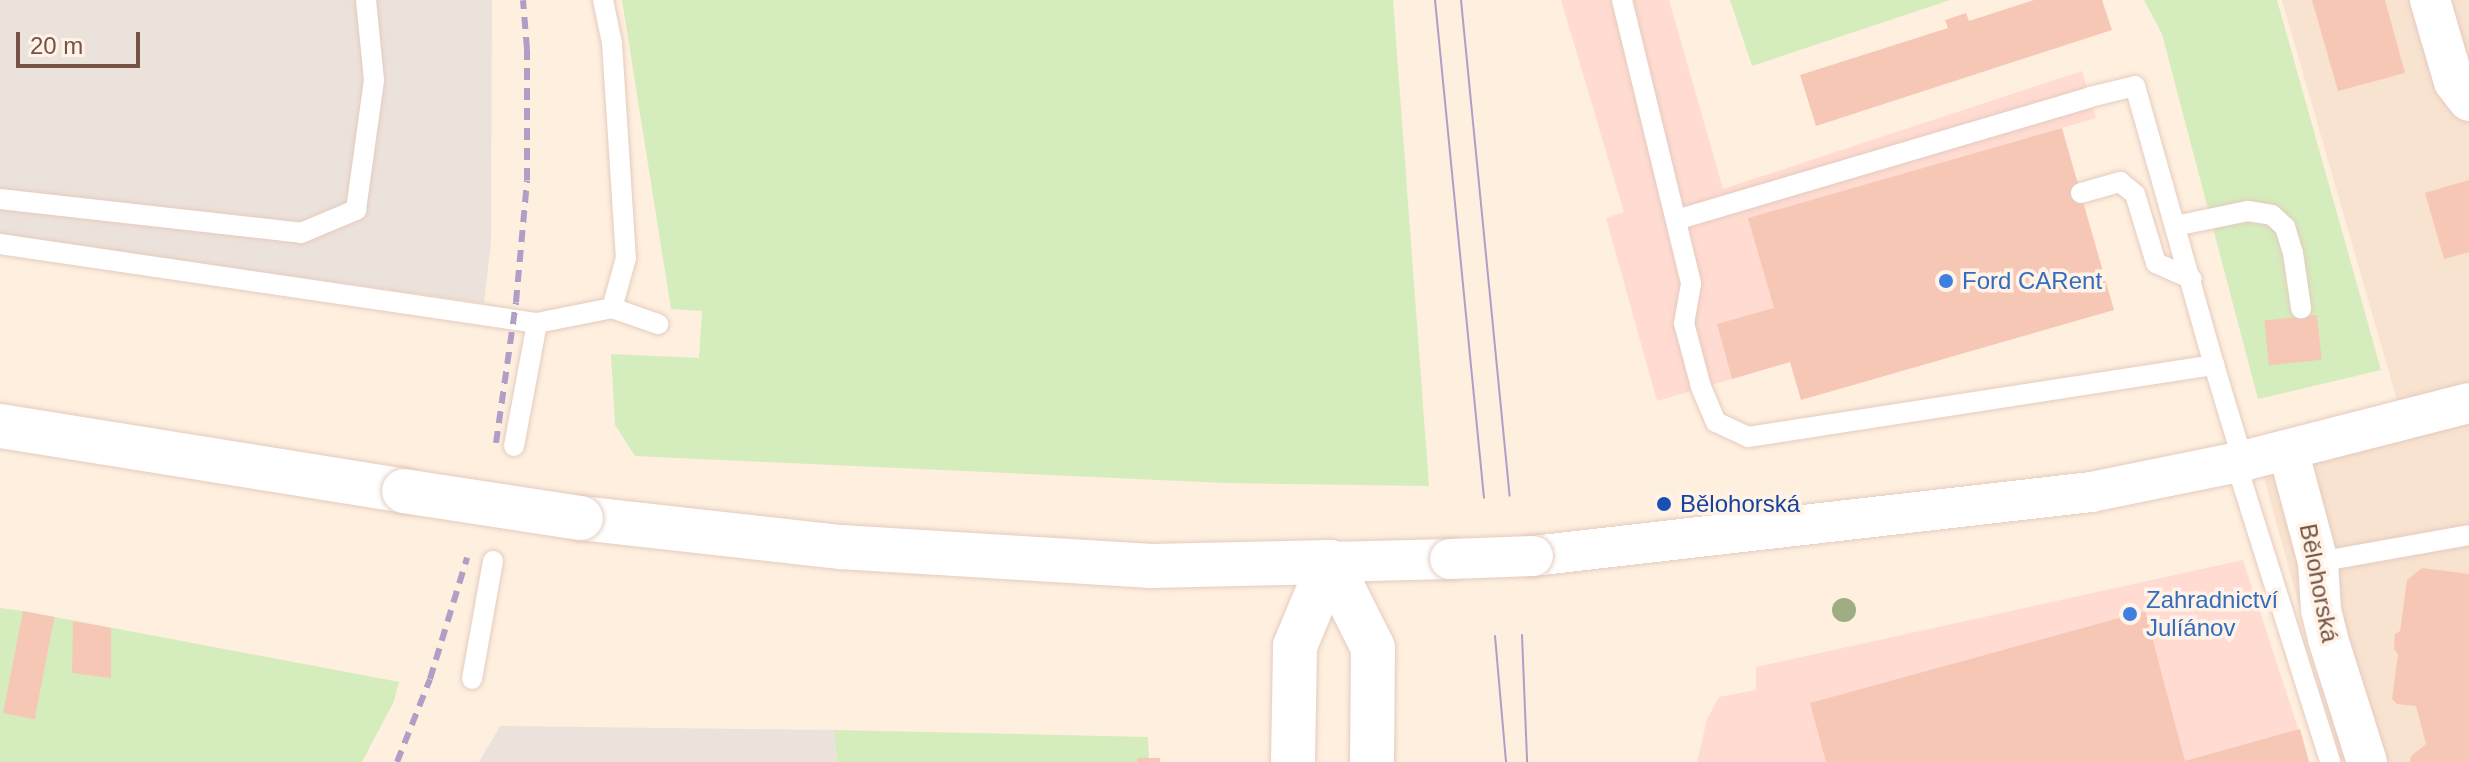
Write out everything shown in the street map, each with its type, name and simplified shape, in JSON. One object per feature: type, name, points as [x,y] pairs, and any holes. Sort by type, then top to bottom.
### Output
[{"type":"main road","points":[[0,426],[581,518],[841,547],[1151,566],[1330,562]]},
{"type":"main road","points":[[1293,762],[1295,646],[1330,562]]},
{"type":"main road","points":[[1330,562],[1373,648],[1372,762]]},
{"type":"street","points":[[2430,0],[2446,62],[2454,82],[2469,101]]},
{"type":"street","points":[[1330,562],[1533,556],[2091,492],[2239,462],[2469,403]]},
{"type":"street","name":"Bělohorská","points":[[2288,450],[2318,562],[2321,610],[2328,639],[2367,762]]},
{"type":"lane","points":[[0,199],[301,233],[356,210],[374,80],[366,0]]},
{"type":"lane","points":[[603,0],[612,43],[626,258],[612,308]]},
{"type":"lane","points":[[1622,0],[1691,284],[1684,323],[1701,387],[1716,422],[1748,437],[2214,365]]},
{"type":"lane","points":[[1676,220],[2135,86],[2192,279],[2239,462],[2330,762]]},
{"type":"lane","points":[[2081,193],[2120,182],[2135,194],[2156,263],[2192,279]]},
{"type":"lane","points":[[2175,226],[2248,211],[2272,215],[2285,227],[2293,253],[2301,308]]},
{"type":"lane","points":[[0,244],[537,323],[612,308],[658,324]]},
{"type":"lane","points":[[514,446],[537,323]]},
{"type":"lane","points":[[2318,562],[2469,535]]},
{"type":"lane","points":[[472,679],[493,561]]},
{"type":"shaded area","points":[[0,0],[492,0],[491,242],[484,303],[0,236]]},
{"type":"shaded area","points":[[1561,0],[1669,0],[1723,189],[2082,71],[2096,118],[1749,218],[1774,308],[1732,379],[1657,401],[1606,218],[1624,212]]},
{"type":"shaded area","points":[[2282,0],[2469,0],[2469,762],[2342,762],[2261,467],[2407,435]]},
{"type":"shaded area","name":"Zahradnictví Julíánov","points":[[2243,560],[2309,762],[1697,762],[1707,719],[1719,697],[1756,690],[1756,667]]},
{"type":"shaded area","points":[[500,726],[834,730],[837,762],[479,762]]},
{"type":"green space","points":[[622,0],[1393,0],[1429,486],[1226,483],[635,456],[615,425],[611,354],[699,358],[702,311],[671,309]]},
{"type":"green space","points":[[1730,0],[1950,0],[1752,66]]},
{"type":"green space","points":[[2144,0],[2277,0],[2381,370],[2258,399],[2162,34]]},
{"type":"green space","points":[[0,608],[399,682],[394,701],[362,762],[0,762]]},
{"type":"green space","points":[[834,730],[1148,737],[1149,762],[837,762]]},
{"type":"building","points":[[2034,0],[2102,0],[2112,30],[1816,126],[1800,75],[1948,28],[1945,20],[1966,13],[1969,21]]},
{"type":"building","points":[[2312,0],[2385,0],[2405,73],[2338,91]]},
{"type":"building","points":[[2062,128],[2114,310],[1801,400],[1790,362],[1732,379],[1717,324],[1774,308],[1748,218]]},
{"type":"building","points":[[2469,180],[2469,252],[2444,259],[2425,193]]},
{"type":"building","points":[[2317,315],[2322,360],[2269,365],[2264,321]]},
{"type":"building","points":[[2422,568],[2469,574],[2469,762],[2410,762],[2411,756],[2426,744],[2416,706],[2397,704],[2392,699],[2398,654],[2394,649],[2395,634],[2400,631],[2407,580]]},
{"type":"building","points":[[23,611],[54,617],[35,719],[3,713]]},
{"type":"building","points":[[2145,611],[2185,761],[2300,729],[2309,762],[1826,762],[1810,703]]},
{"type":"building","points":[[73,621],[111,628],[111,678],[72,673]]},
{"type":"building","points":[[1137,758],[1160,758],[1160,762],[1137,762]]},
{"type":"tram line","points":[[1435,0],[1484,498]]},
{"type":"tram line","points":[[1461,0],[1510,496]]},
{"type":"tram line","points":[[1522,635],[1527,762]]},
{"type":"tram line","points":[[1495,636],[1506,762]]},
{"type":"railway","points":[[496,443],[516,302],[527,180],[527,49],[523,0]]},
{"type":"railway","points":[[397,762],[430,679],[467,558]]},
{"type":"place","name":"Ford CARent","points":[[1946,281]]},
{"type":"place","name":"Bělohorská","points":[[1664,504]]},
{"type":"place","name":"Zahradnictví Julíánov","points":[[2130,614]]}]
